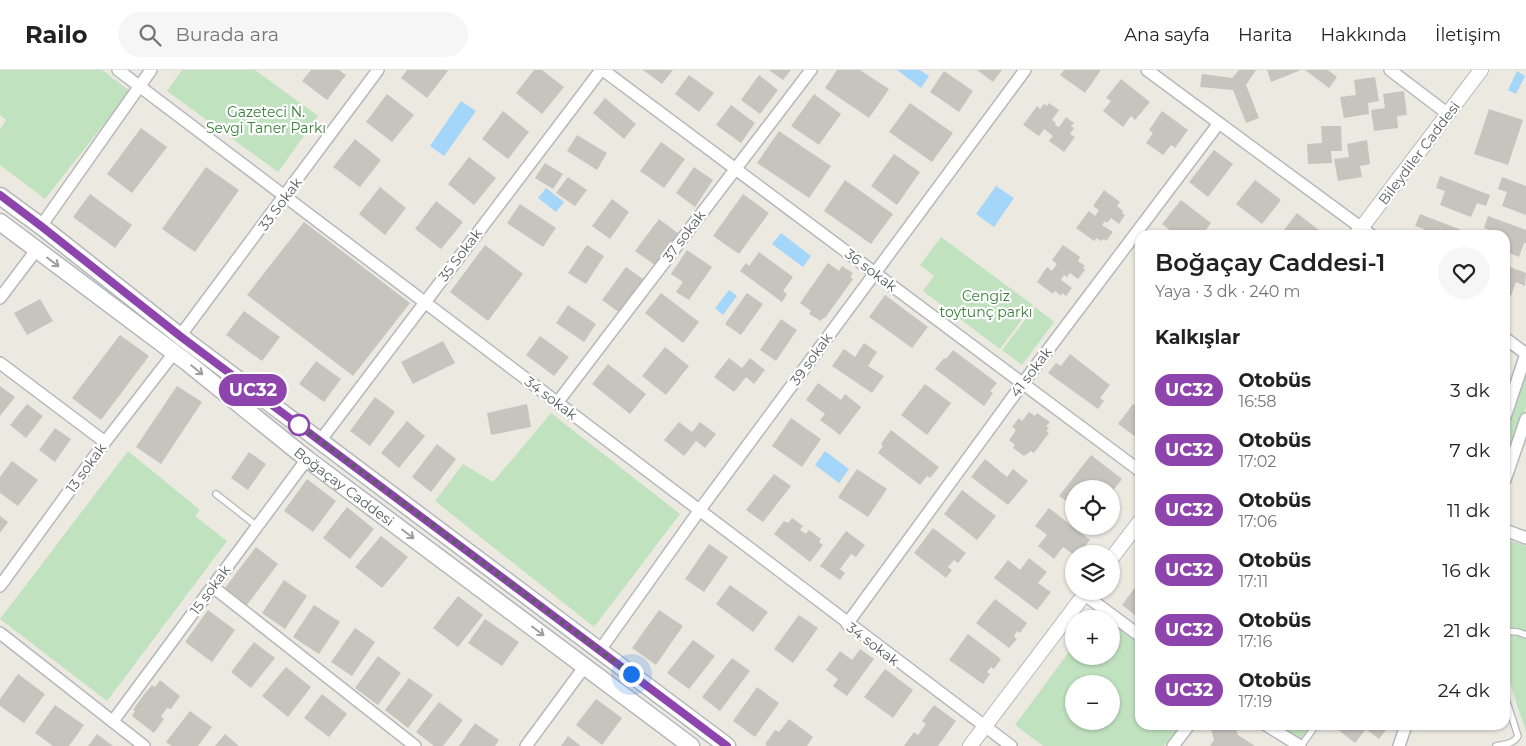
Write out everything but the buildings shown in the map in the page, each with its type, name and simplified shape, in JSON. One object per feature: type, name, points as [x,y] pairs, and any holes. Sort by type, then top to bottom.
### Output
[{"type":"main road","name":"Boğaçay Caddesi","points":[[0,196],[180,336],[727,746]]},
{"type":"main road","name":"Boğaçay Caddesi","points":[[0,222],[174,353],[307,459],[691,746]]},
{"type":"street","name":"34 sokak","points":[[118,70],[1010,746]]},
{"type":"street","points":[[41,226],[151,70]]},
{"type":"street","name":"33 Sokak","points":[[180,336],[378,70]]},
{"type":"street","name":"36 sokak","points":[[602,70],[1135,467]]},
{"type":"street","name":"35 Sokak","points":[[320,440],[602,70]]},
{"type":"street","name":"37 sokak","points":[[557,403],[811,70]]},
{"type":"street","name":"39 sokak","points":[[600,650],[699,511],[1025,70]]},
{"type":"street","points":[[1147,70],[1359,230]]},
{"type":"street","points":[[1390,70],[1448,114]]},
{"type":"street","name":"Bileydiler Caddesi","points":[[1365,230],[1481,70]]},
{"type":"street","name":"41 sokak","points":[[1138,230],[1218,123]]},
{"type":"street","name":"41 sokak","points":[[847,624],[1135,234]]},
{"type":"street","points":[[0,298],[36,248]]},
{"type":"street","points":[[1510,342],[1526,354],[1510,402]]},
{"type":"street","name":"13 sokak","points":[[0,586],[105,442],[174,353]]},
{"type":"street","points":[[0,363],[105,442]]},
{"type":"street","points":[[1510,465],[1526,419]]},
{"type":"street","name":"15 sokak","points":[[113,721],[307,459]]},
{"type":"street","points":[[1120,547],[1135,528]]},
{"type":"street","points":[[1510,532],[1526,538]]},
{"type":"street","points":[[213,587],[415,746]]},
{"type":"street","points":[[970,746],[1081,600]]},
{"type":"street","points":[[1095,600],[1135,632]]},
{"type":"street","points":[[0,633],[144,746]]},
{"type":"street","points":[[526,746],[585,666]]},
{"type":"street","points":[[1173,746],[1185,730]]},
{"type":"street","points":[[1277,730],[1300,746]]},
{"type":"street","points":[[1399,746],[1404,730]]},
{"type":"lane","points":[[216,494],[257,526]]},
{"type":"lane","points":[[1510,631],[1526,635]]},
{"type":"lane","points":[[1496,746],[1512,743],[1518,736],[1510,711]]},
{"type":"lane","points":[[1300,746],[1312,730]]},
{"type":"green space","points":[[0,70],[102,70],[130,91],[45,199],[0,165],[0,130],[6,120],[0,115]]},
{"type":"green space","name":"Gazeteci N. Sevgi Taner Parkı","points":[[182,70],[255,70],[318,116],[278,172],[167,91]]},
{"type":"green space","name":"Cengiz toytunç parkı","points":[[941,237],[1033,305],[1000,349],[923,291],[934,276],[920,265]]},
{"type":"green space","points":[[1035,307],[1054,322],[1022,365],[1002,350]]},
{"type":"green space","points":[[1526,366],[1526,407],[1510,454],[1510,413]]},
{"type":"green space","points":[[551,413],[680,514],[594,627],[435,501],[463,464],[493,482]]},
{"type":"green space","points":[[128,451],[200,510],[195,516],[227,541],[107,701],[0,619]]},
{"type":"green space","points":[[1510,540],[1526,546],[1526,731],[1510,682]]},
{"type":"green space","points":[[1120,629],[1135,639],[1135,730],[1176,730],[1164,746],[1043,746],[1015,725],[1065,657],[1065,665],[1120,665]]},
{"type":"green space","points":[[1284,730],[1307,730],[1301,739]]},
{"type":"water","points":[[897,70],[920,70],[929,76],[921,88]]},
{"type":"water","points":[[1517,71],[1525,76],[1516,94],[1508,90]]},
{"type":"water","points":[[461,101],[476,111],[444,156],[430,146]]},
{"type":"water","points":[[996,186],[1014,198],[994,227],[976,214]]},
{"type":"water","points":[[546,188],[564,202],[556,212],[538,198]]},
{"type":"water","points":[[781,233],[811,256],[803,267],[772,244]]},
{"type":"water","points":[[729,290],[737,296],[723,315],[715,308]]},
{"type":"water","points":[[825,451],[849,469],[839,483],[815,465]]},
{"type":"bus line","name":"UC32","points":[[0,195],[180,336],[727,746]]},
{"type":"route","points":[[299,425],[294,421],[631,674]]}]
